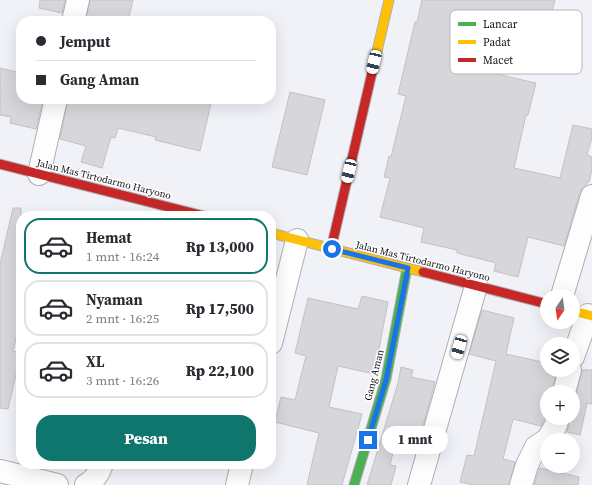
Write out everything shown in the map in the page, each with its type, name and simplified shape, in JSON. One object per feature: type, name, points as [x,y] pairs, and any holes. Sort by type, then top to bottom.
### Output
[{"type":"street","points":[[74,16],[78,0]]},
{"type":"street","points":[[332,249],[389,0]]},
{"type":"street","points":[[39,174],[55,104]]},
{"type":"street","name":"Jalan Mas Tirtodarmo Haryono","points":[[0,164],[165,211]]},
{"type":"street","points":[[564,289],[592,196]]},
{"type":"street","name":"Jalan Mas Tirtodarmo Haryono","points":[[276,234],[540,302]]},
{"type":"street","points":[[276,323],[297,240]]},
{"type":"street","name":"Gang Aman","points":[[354,485],[386,380],[408,268]]},
{"type":"street","points":[[419,485],[476,286]]},
{"type":"street","points":[[578,337],[584,314]]},
{"type":"street","points":[[521,485],[527,465],[536,447],[548,439],[556,425]]},
{"type":"street","points":[[86,485],[90,483],[100,472],[101,469]]},
{"type":"street","points":[[237,485],[241,469]]},
{"type":"street","points":[[0,471],[57,485]]},
{"type":"building","points":[[40,0],[65,0],[62,13],[39,8]]},
{"type":"building","points":[[90,0],[133,0],[129,16],[87,16]]},
{"type":"building","points":[[422,0],[555,0],[552,10],[450,10],[450,74],[496,74],[536,83],[528,115],[526,115],[514,168],[560,178],[573,125],[592,129],[592,137],[587,155],[592,157],[592,170],[589,182],[587,182],[580,192],[564,246],[528,237],[518,277],[494,271],[496,263],[457,253],[457,250],[421,242],[424,228],[380,217],[390,178],[384,177],[389,156],[391,157],[406,96],[398,94],[415,22],[417,22]]},
{"type":"building","points":[[0,68],[16,72],[16,104],[42,104],[36,129],[10,123],[11,117],[0,115]]},
{"type":"building","points":[[290,92],[325,100],[307,175],[272,167]]},
{"type":"building","points":[[67,104],[211,104],[200,151],[155,140],[156,137],[118,128],[115,138],[111,137],[102,168],[81,162],[86,146],[60,139]]},
{"type":"building","points":[[13,208],[21,208],[21,211],[16,211],[16,338],[13,351],[16,352],[16,375],[8,409],[0,408],[0,264]]},
{"type":"building","points":[[362,296],[388,302],[374,374],[338,366],[329,407],[362,414],[342,485],[307,485],[319,433],[276,422],[276,418],[281,397],[295,400],[306,356],[295,353],[308,298],[358,309]]},
{"type":"building","points":[[482,310],[514,318],[506,354],[540,361],[540,377],[555,377],[554,385],[540,385],[541,426],[513,419],[503,459],[515,462],[509,485],[474,485],[460,482],[467,455],[474,456],[496,361],[469,354]]},
{"type":"building","points":[[401,367],[413,370],[411,377],[435,382],[421,433],[399,428],[390,465],[396,466],[391,485],[367,485],[398,383]]},
{"type":"building","points":[[582,370],[592,370],[592,404],[587,403],[580,435],[580,433],[567,432],[568,425],[580,425],[580,385],[578,385]]},
{"type":"building","points":[[540,468],[540,473],[562,473],[579,477],[578,485],[534,485]]},
{"type":"traffic: fast","points":[[354,485],[386,379],[407,268]]},
{"type":"traffic: slow","points":[[374,64],[389,0]]},
{"type":"traffic: slow","points":[[276,234],[423,272]]},
{"type":"traffic: slow","points":[[580,313],[592,316]]},
{"type":"traffic: jam","points":[[331,249],[374,64]]},
{"type":"traffic: jam","points":[[0,164],[184,211]]},
{"type":"traffic: jam","points":[[423,272],[540,302]]},
{"type":"route","points":[[332,249],[408,268],[386,380],[368,440]]}]
